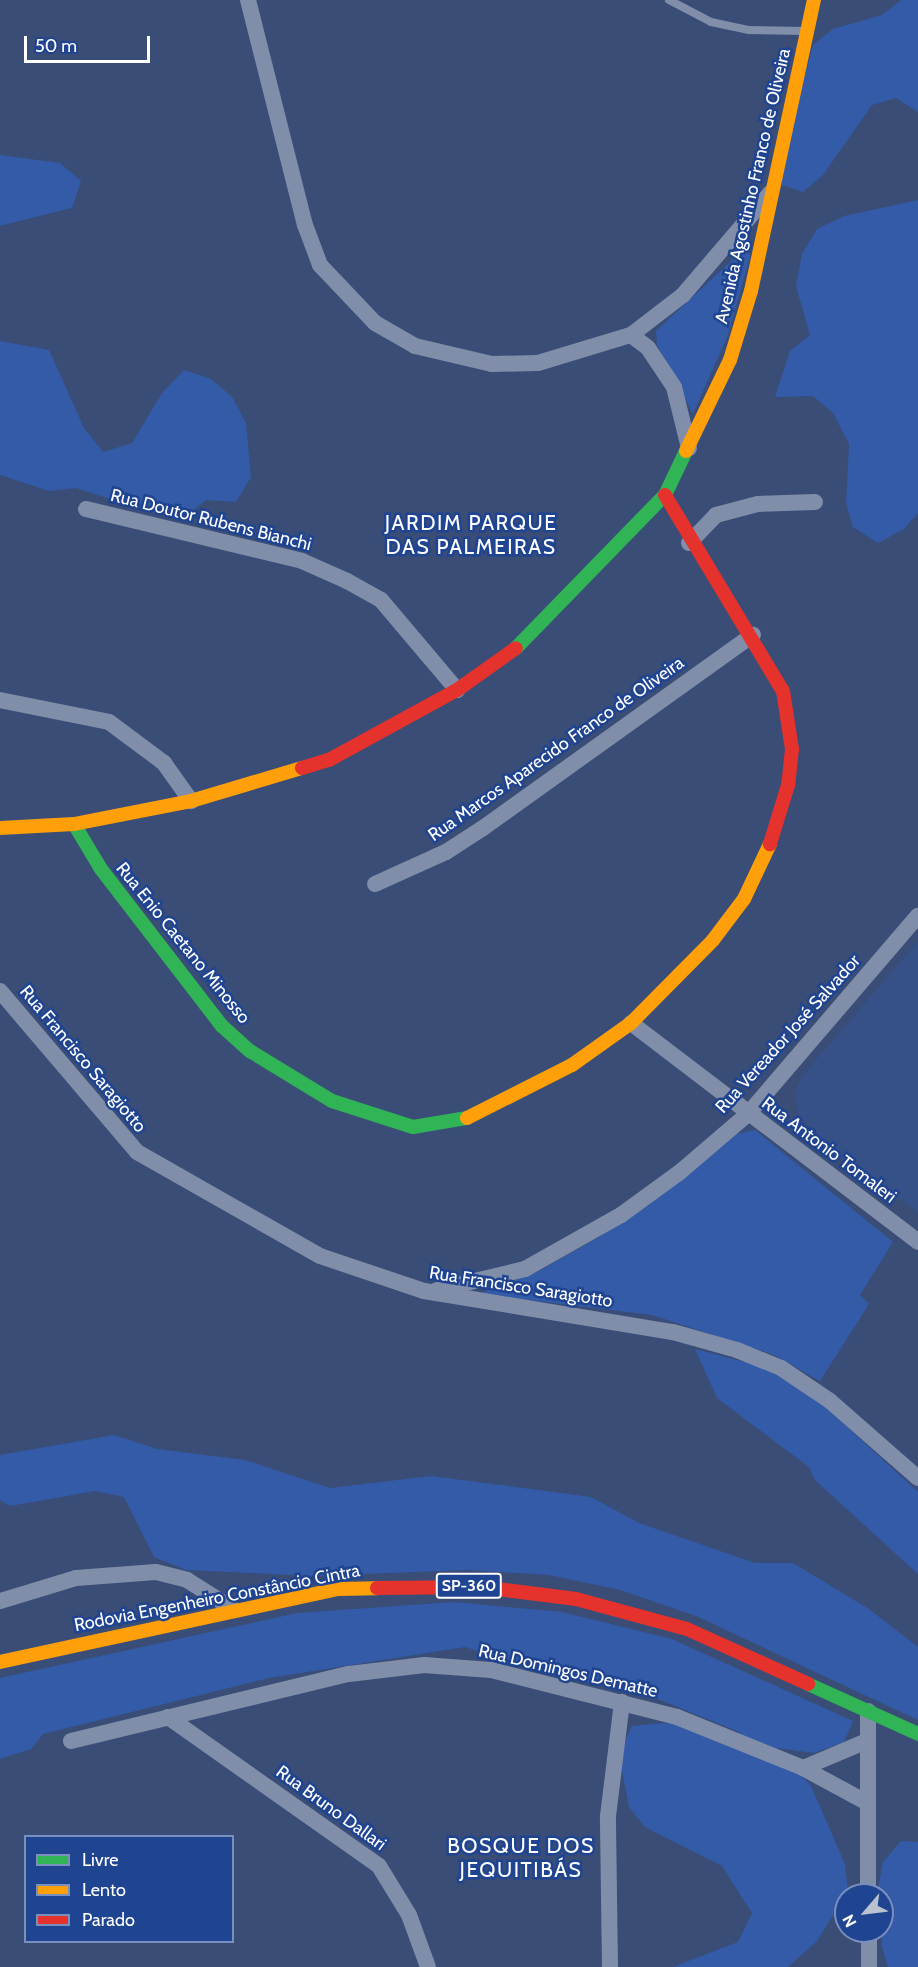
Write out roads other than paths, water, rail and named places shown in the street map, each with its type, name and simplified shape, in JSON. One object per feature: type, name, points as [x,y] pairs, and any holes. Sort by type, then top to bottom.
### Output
[{"type":"street","points":[[249,0],[305,225],[320,265],[375,323],[415,346],[492,364],[538,363],[592,351],[631,335],[683,295],[772,190]]},
{"type":"street","name":"Avenida Agostinho Franco de Oliveira","points":[[0,828],[74,824],[191,801],[329,760],[457,690],[517,647],[664,495],[689,448],[730,360],[772,190],[814,0]]},
{"type":"street","points":[[631,335],[648,348],[674,387],[689,448]]},
{"type":"street","name":"Rua Enio Caetano Minosso","points":[[74,824],[100,869],[222,1026],[250,1051],[332,1101],[379,1119],[413,1127],[471,1117],[572,1065],[631,1023],[712,940],[744,899],[766,856],[788,785],[790,717],[783,691],[753,635],[689,543],[664,495]]},
{"type":"street","points":[[689,543],[716,515],[758,504],[815,502]]},
{"type":"street","name":"Rua Doutor Rubens Bianchi","points":[[86,509],[302,561],[347,581],[381,600],[457,690]]},
{"type":"street","name":"Rua Marcos Aparecido Franco de Oliveira","points":[[375,884],[446,852],[483,828],[753,635]]},
{"type":"street","points":[[0,700],[109,722],[164,763],[191,801]]},
{"type":"street","name":"Rua Vereador José Salvador","points":[[424,1291],[482,1283],[566,1248],[680,1172],[748,1114],[918,916]]},
{"type":"street","name":"Rua Francisco Saragiotto","points":[[0,991],[137,1152],[320,1256],[424,1291],[673,1332],[737,1350],[781,1368],[830,1401],[918,1478]]},
{"type":"street","name":"Rua Antonio Tomaleri","points":[[631,1023],[918,1242]]},
{"type":"street","points":[[0,1601],[76,1578],[156,1572],[188,1580],[233,1610]]},
{"type":"street","name":"Rodovia Engenheiro Constâncio Cintra","points":[[0,1662],[338,1589],[396,1584],[481,1587],[576,1599],[687,1629],[918,1734]]},
{"type":"street","name":"Rua Domingos Dematte","points":[[71,1741],[349,1674],[424,1665],[490,1670],[622,1702],[803,1768],[866,1802]]},
{"type":"street","points":[[610,1967],[608,1816],[622,1702]]},
{"type":"street","points":[[867,1711],[868,1883]]},
{"type":"street","name":"Rua Bruno Dallari","points":[[168,1717],[379,1866],[409,1915],[428,1967]]},
{"type":"street","points":[[803,1768],[867,1741]]},
{"type":"street","points":[[869,1943],[869,1967]]},
{"type":"lane","points":[[669,0],[711,22],[749,30],[806,31]]},
{"type":"district","name":"JARDIM PARQUE DAS PALMEIRAS","points":[[471,535]]},
{"type":"district","name":"BOSQUE DOS JEQUITIBÁS","points":[[521,1858]]}]
